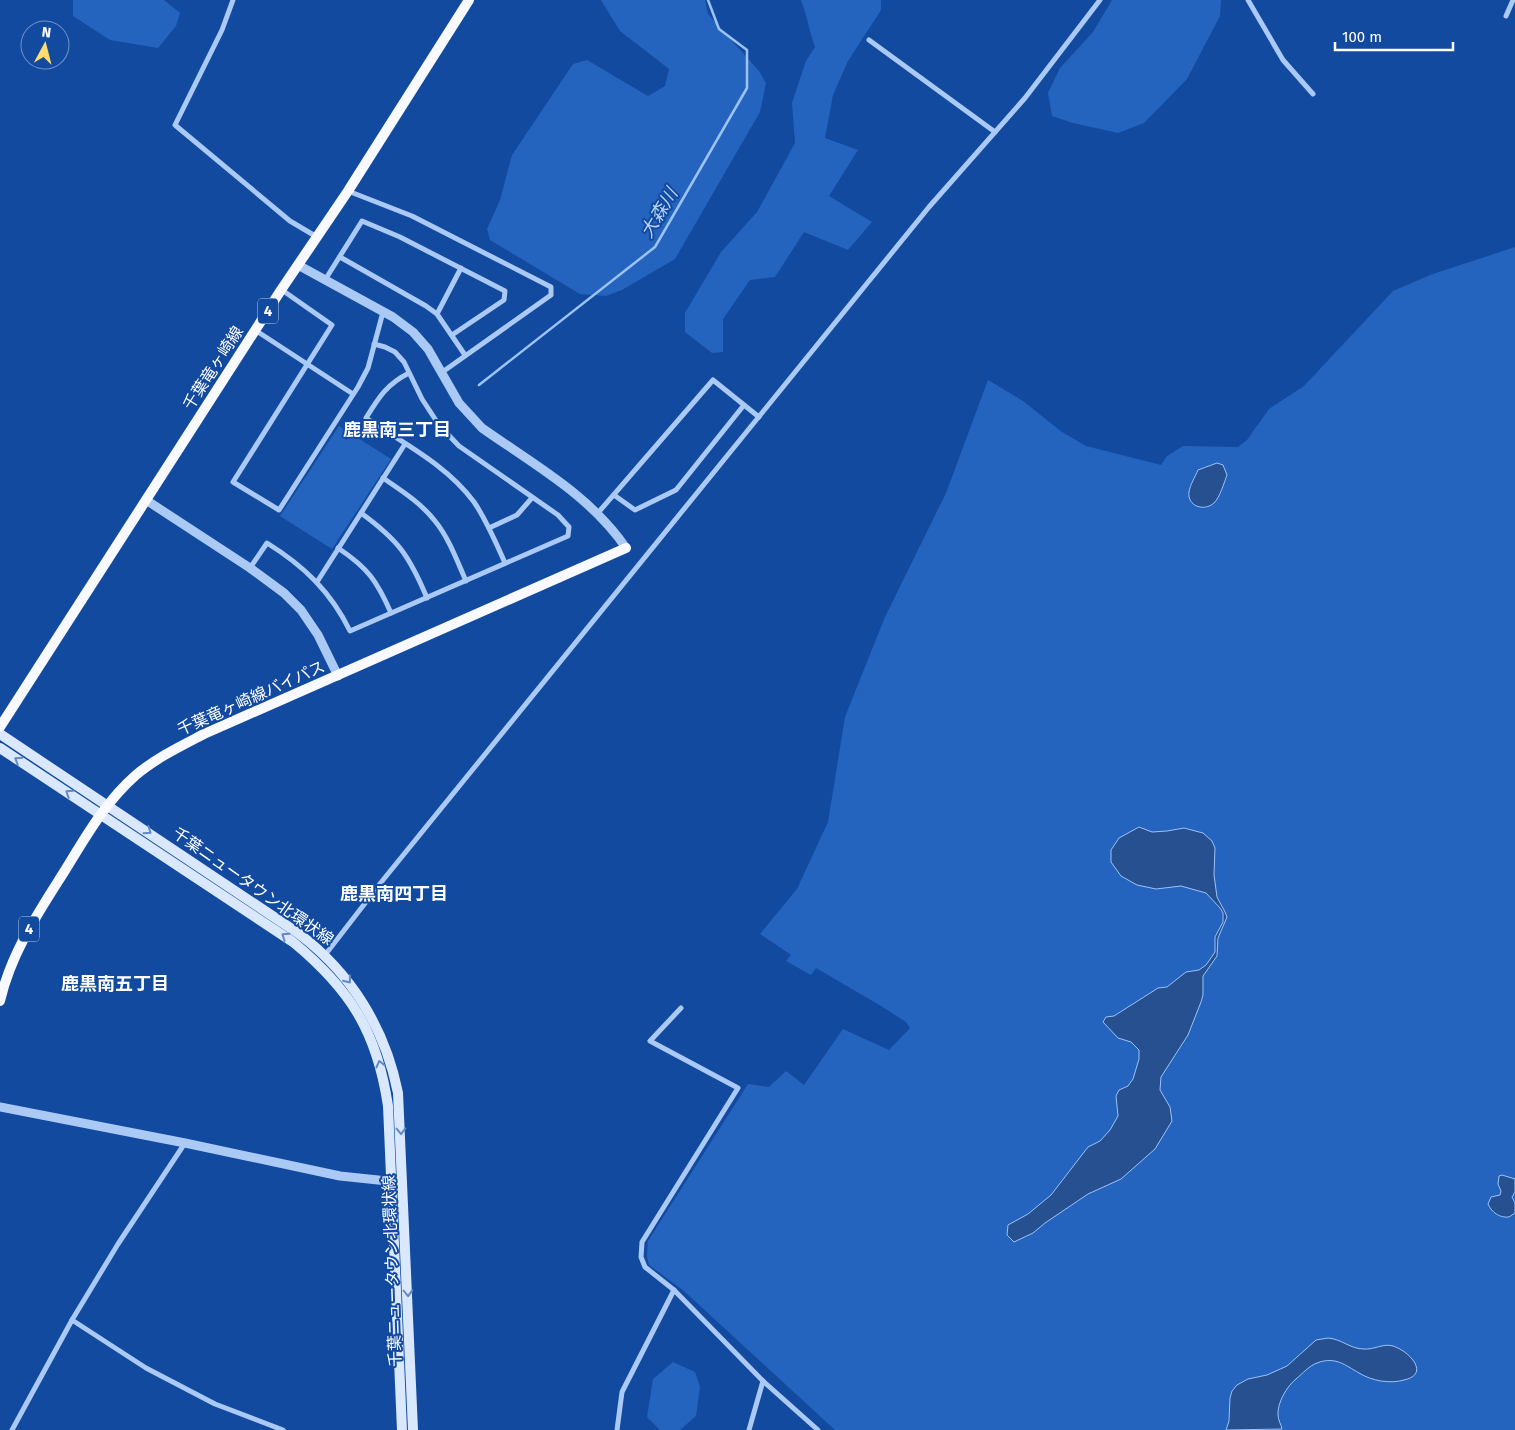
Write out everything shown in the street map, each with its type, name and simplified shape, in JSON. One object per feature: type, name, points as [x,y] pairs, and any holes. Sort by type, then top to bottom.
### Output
[{"type":"main road","name":"千葉竜ヶ崎線","points":[[0,727],[255,330],[348,191],[469,0]]},
{"type":"main road","name":"千葉竜ヶ崎線バイパス","points":[[0,1001],[13,960],[23,939],[100,814],[136,775],[164,755],[184,744],[626,548]]},
{"type":"main road","name":"千葉ニュータウン北環状線","points":[[0,734],[108,804],[298,933],[325,955],[341,972],[363,1002],[386,1048],[398,1093],[413,1430]]},
{"type":"main road","name":"千葉ニュータウン北環状線","points":[[0,748],[293,942],[334,979],[357,1011],[372,1039],[377,1054],[388,1106],[402,1430]]},
{"type":"street","points":[[233,0],[222,30],[175,125],[290,221],[317,237]]},
{"type":"street","points":[[325,955],[383,880],[930,207],[1025,98],[1100,0]]},
{"type":"street","points":[[1248,0],[1283,60],[1313,94]]},
{"type":"street","points":[[1506,16],[1513,0]]},
{"type":"street","points":[[869,40],[995,132]]},
{"type":"street","points":[[348,191],[412,216],[552,287],[551,295],[441,373]]},
{"type":"street","points":[[325,280],[362,222],[400,237],[505,291],[504,300],[452,335]]},
{"type":"street","points":[[340,257],[413,297],[437,314],[466,355]]},
{"type":"street","points":[[298,265],[383,312],[413,332],[428,349],[459,404],[482,428],[578,495],[626,548]]},
{"type":"street","points":[[437,314],[461,268]]},
{"type":"street","points":[[281,290],[332,325],[233,482],[279,510],[368,368],[383,312]]},
{"type":"street","points":[[255,330],[353,394]]},
{"type":"street","points":[[250,568],[268,543],[287,555],[317,582],[342,613],[350,631],[568,536],[569,527],[558,516],[458,446],[439,425],[396,352],[374,344]]},
{"type":"street","points":[[410,373],[396,379],[385,389],[366,418],[430,460],[454,479],[474,502],[505,563]]},
{"type":"street","points":[[597,514],[713,380],[759,417]]},
{"type":"street","points":[[614,495],[635,510],[676,490],[744,405]]},
{"type":"street","points":[[317,582],[405,444]]},
{"type":"street","points":[[384,478],[411,497],[435,521],[452,550],[466,581]]},
{"type":"street","points":[[488,528],[517,515],[531,498]]},
{"type":"street","points":[[146,500],[284,592],[302,610],[318,635],[338,676]]},
{"type":"street","points":[[361,513],[384,529],[403,549],[416,572],[426,598]]},
{"type":"street","points":[[338,548],[356,560],[372,575],[391,613]]},
{"type":"street","points":[[680,1008],[650,1040],[738,1088],[642,1242],[641,1257],[645,1267],[674,1290],[763,1381],[818,1430]]},
{"type":"street","points":[[0,1107],[185,1143],[340,1176],[403,1182]]},
{"type":"street","points":[[12,1430],[72,1320],[118,1244],[185,1143]]},
{"type":"street","points":[[617,1430],[622,1392],[674,1290]]},
{"type":"street","points":[[72,1320],[146,1368],[215,1404],[283,1430]]},
{"type":"street","points":[[749,1430],[763,1381]]},
{"type":"shaded area","points":[[73,0],[164,0],[180,13],[176,26],[158,48],[110,40],[73,16]]},
{"type":"shaded area","points":[[601,0],[705,0],[708,14],[759,71],[766,83],[760,112],[675,259],[622,290],[606,296],[580,294],[490,240],[487,229],[500,200],[512,155],[573,64],[587,60],[648,96],[665,86],[669,69],[620,31]]},
{"type":"shaded area","points":[[801,0],[881,0],[881,10],[848,61],[833,95],[825,138],[858,150],[829,196],[872,222],[848,250],[804,232],[775,277],[750,280],[723,319],[723,352],[712,353],[685,332],[685,313],[721,252],[757,212],[795,143],[792,103],[806,61],[815,47]]},
{"type":"shaded area","points":[[1112,0],[1221,0],[1220,16],[1187,79],[1144,123],[1118,133],[1073,123],[1052,116],[1048,93],[1060,68],[1093,32]]},
{"type":"shaded area","points":[[1515,247],[1515,1430],[835,1430],[684,1291],[649,1265],[647,1257],[648,1241],[748,1084],[769,1087],[786,1071],[804,1085],[843,1029],[889,1050],[910,1028],[906,1022],[881,1006],[816,968],[811,975],[786,961],[791,955],[760,934],[797,889],[828,822],[845,717],[885,617],[946,493],[988,380],[1023,401],[1062,432],[1086,446],[1161,465],[1167,456],[1183,446],[1238,447],[1247,440],[1269,409],[1304,386],[1393,291],[1430,275]]},
{"type":"shaded area","points":[[339,426],[391,459],[332,549],[280,516]]},
{"type":"shaded area","points":[[1217,463],[1223,465],[1227,475],[1220,494],[1210,506],[1201,507],[1193,504],[1189,497],[1189,492],[1198,470]]},
{"type":"shaded area","points":[[1139,827],[1152,832],[1184,828],[1203,833],[1212,841],[1215,848],[1214,875],[1217,897],[1227,917],[1218,938],[1217,956],[1203,976],[1203,995],[1188,1035],[1161,1077],[1160,1090],[1170,1107],[1172,1121],[1155,1149],[1121,1179],[1088,1194],[1033,1233],[1014,1242],[1007,1235],[1008,1225],[1028,1214],[1051,1195],[1088,1147],[1100,1141],[1110,1130],[1118,1116],[1116,1096],[1119,1090],[1128,1086],[1133,1079],[1139,1059],[1139,1050],[1131,1042],[1118,1038],[1103,1022],[1106,1017],[1114,1016],[1158,988],[1167,987],[1186,972],[1199,970],[1206,965],[1215,952],[1215,937],[1223,922],[1223,913],[1206,893],[1181,886],[1156,889],[1137,885],[1121,876],[1111,862],[1111,850],[1119,838]]},
{"type":"shaded area","points":[[1502,1175],[1515,1179],[1515,1192],[1512,1197],[1515,1203],[1515,1213],[1509,1217],[1502,1217],[1497,1214],[1488,1204],[1491,1197],[1500,1195],[1501,1191],[1498,1184],[1499,1176]]},
{"type":"shaded area","points":[[1328,1338],[1359,1349],[1386,1345],[1393,1346],[1411,1357],[1417,1368],[1416,1373],[1404,1380],[1387,1382],[1364,1376],[1335,1361],[1323,1361],[1309,1368],[1286,1390],[1278,1410],[1278,1419],[1282,1429],[1226,1430],[1229,1421],[1230,1398],[1232,1391],[1237,1385],[1248,1379],[1267,1375],[1287,1366],[1316,1340]]},
{"type":"shaded area","points":[[673,1362],[695,1372],[700,1387],[696,1416],[680,1430],[660,1430],[647,1417],[653,1379]]},
{"type":"waterway","name":"大森川","points":[[479,385],[655,247],[747,88],[747,50],[719,29],[708,0]]},
{"type":"district","name":"鹿黒南三丁目","points":[[397,430]]},
{"type":"district","name":"鹿黒南四丁目","points":[[394,894]]},
{"type":"district","name":"鹿黒南五丁目","points":[[115,984]]}]
